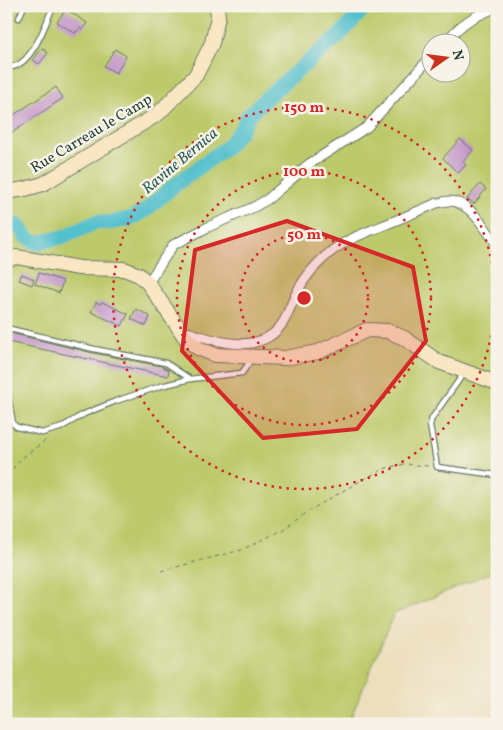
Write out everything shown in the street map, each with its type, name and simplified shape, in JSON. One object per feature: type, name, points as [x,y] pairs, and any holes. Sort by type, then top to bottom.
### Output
[{"type":"main road","name":"Rue Carreau le Camp","points":[[6,192],[43,184],[158,114],[196,75],[204,62],[212,43],[218,17],[217,6]]},
{"type":"main road","points":[[6,259],[17,257],[79,268],[124,269],[139,275],[148,282],[187,340],[198,348],[215,355],[285,358],[318,352],[367,330],[388,331],[404,338],[439,362],[497,383]]},
{"type":"street","points":[[454,32],[469,18],[497,7]]},
{"type":"street","points":[[148,282],[174,245],[208,226],[254,207],[268,199],[309,164],[367,128],[420,69]]},
{"type":"street","points":[[180,330],[224,341],[247,344],[263,341],[274,333],[284,321],[298,290],[312,269],[328,253],[349,240],[437,204],[449,201],[462,204],[472,212],[497,244]]},
{"type":"lane","points":[[19,18],[24,6]]},
{"type":"lane","points":[[6,67],[12,68],[18,65],[31,52],[53,6]]},
{"type":"lane","points":[[6,328],[94,349],[166,363],[190,379]]},
{"type":"lane","points":[[6,384],[13,424],[42,434],[116,401],[162,386],[190,379],[242,373],[253,356]]},
{"type":"lane","points":[[465,372],[432,418],[430,426],[437,467],[497,475]]},
{"type":"path","points":[[6,484],[13,468],[20,460],[48,438],[52,431]]},
{"type":"path","points":[[161,571],[241,550],[284,529],[307,512],[360,480],[386,468],[404,464],[437,467]]},
{"type":"highlighted area","points":[[287,221],[413,267],[426,341],[357,429],[263,438],[182,351],[195,250]]},
{"type":"green space","points":[[6,6],[497,6],[497,570],[394,614],[348,724],[6,724]]},
{"type":"building","points":[[66,9],[87,23],[82,30],[80,28],[75,33],[57,22]]},
{"type":"building","points":[[42,48],[48,53],[39,64],[33,60]]},
{"type":"building","points":[[115,49],[126,56],[116,73],[104,66]]},
{"type":"building","points":[[56,87],[63,98],[10,134],[6,128],[6,120]]},
{"type":"building","points":[[460,139],[473,150],[463,162],[466,165],[458,173],[443,158]]},
{"type":"building","points":[[480,184],[486,189],[474,204],[467,199]]},
{"type":"building","points":[[39,273],[63,281],[59,293],[35,284]]},
{"type":"building","points":[[22,274],[34,279],[32,285],[19,280]]},
{"type":"building","points":[[96,302],[100,304],[102,302],[128,314],[122,326],[91,312]]},
{"type":"building","points":[[136,309],[150,316],[146,326],[131,319]]},
{"type":"building","points":[[10,333],[93,353],[161,366],[169,370],[168,376],[8,342]]},
{"type":"waterway","name":"Ravine Bernica","points":[[6,225],[13,224],[19,226],[26,237],[37,243],[66,236],[96,222],[108,223],[130,219],[146,210],[171,188],[228,146],[240,131],[248,116],[268,96],[341,34],[366,6]]}]
